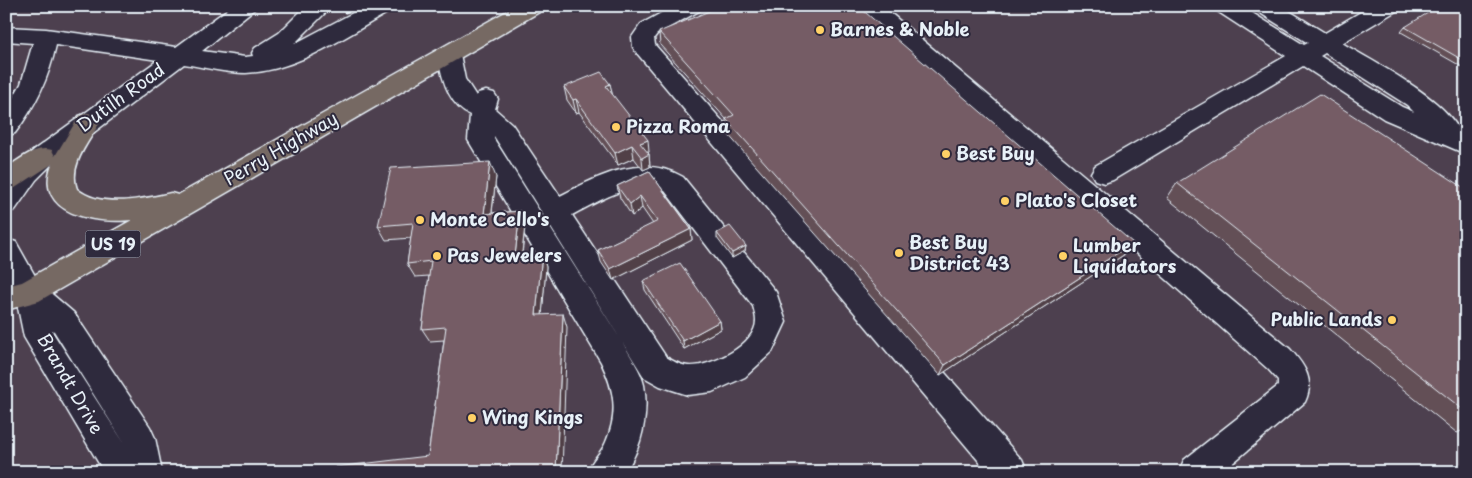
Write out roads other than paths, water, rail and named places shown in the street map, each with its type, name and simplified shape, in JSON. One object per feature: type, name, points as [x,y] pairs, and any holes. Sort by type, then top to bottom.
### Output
[{"type":"main road","name":"Perry Highway","points":[[6,315],[18,295],[533,6]]},
{"type":"main road","points":[[88,122],[62,172],[61,183],[64,194],[74,202],[103,210],[122,210],[163,205],[197,196]]},
{"type":"main road","points":[[6,181],[43,157]]},
{"type":"street","name":"Dutilh Road","points":[[6,203],[22,178],[43,157],[248,6]]},
{"type":"street","points":[[215,30],[229,52],[240,57],[257,55],[274,50],[290,37],[307,14],[321,6]]},
{"type":"street","points":[[318,41],[320,34],[329,27],[370,6]]},
{"type":"street","points":[[6,34],[46,36],[180,55],[227,64],[263,64],[282,58],[318,41],[383,6]]},
{"type":"street","points":[[691,6],[649,29],[643,37],[644,47],[1010,472]]},
{"type":"street","points":[[868,6],[1279,359],[1293,375],[1294,392],[1196,472]]},
{"type":"street","points":[[1225,6],[1393,113],[1462,142]]},
{"type":"street","points":[[1265,6],[1415,99],[1462,142]]},
{"type":"street","points":[[1104,173],[1388,6]]},
{"type":"street","points":[[6,127],[22,107],[40,67],[46,36]]},
{"type":"street","points":[[448,54],[454,79],[469,105],[482,111],[503,130],[555,211],[656,367],[676,378],[697,381],[721,374],[744,361],[761,342],[771,322],[766,301],[674,184],[660,176],[644,176],[618,181],[555,211]]},
{"type":"street","points":[[482,111],[481,140],[612,352],[628,384],[630,415],[620,451],[604,472]]},
{"type":"street","points":[[6,250],[18,295]]},
{"type":"street","name":"Brandt Drive","points":[[18,295],[39,337],[113,456],[134,472]]},
{"type":"street","name":"Brandt Drive","points":[[18,295],[64,322],[139,438],[144,472]]},
{"type":"place","name":"Barnes & Noble","points":[[820,30]]},
{"type":"place","name":"Pizza Roma","points":[[616,127]]},
{"type":"place","name":"Best Buy","points":[[946,154]]},
{"type":"place","name":"Plato's Closet","points":[[1005,201]]},
{"type":"place","name":"Monte Cello's","points":[[420,220]]},
{"type":"place","name":"Best Buy District 43","points":[[899,253]]},
{"type":"place","name":"Pas Jewelers","points":[[437,256]]},
{"type":"place","name":"Lumber Liquidators","points":[[1063,256]]},
{"type":"place","name":"Public Lands","points":[[1392,320]]},
{"type":"place","name":"Wing Kings","points":[[472,418]]}]
